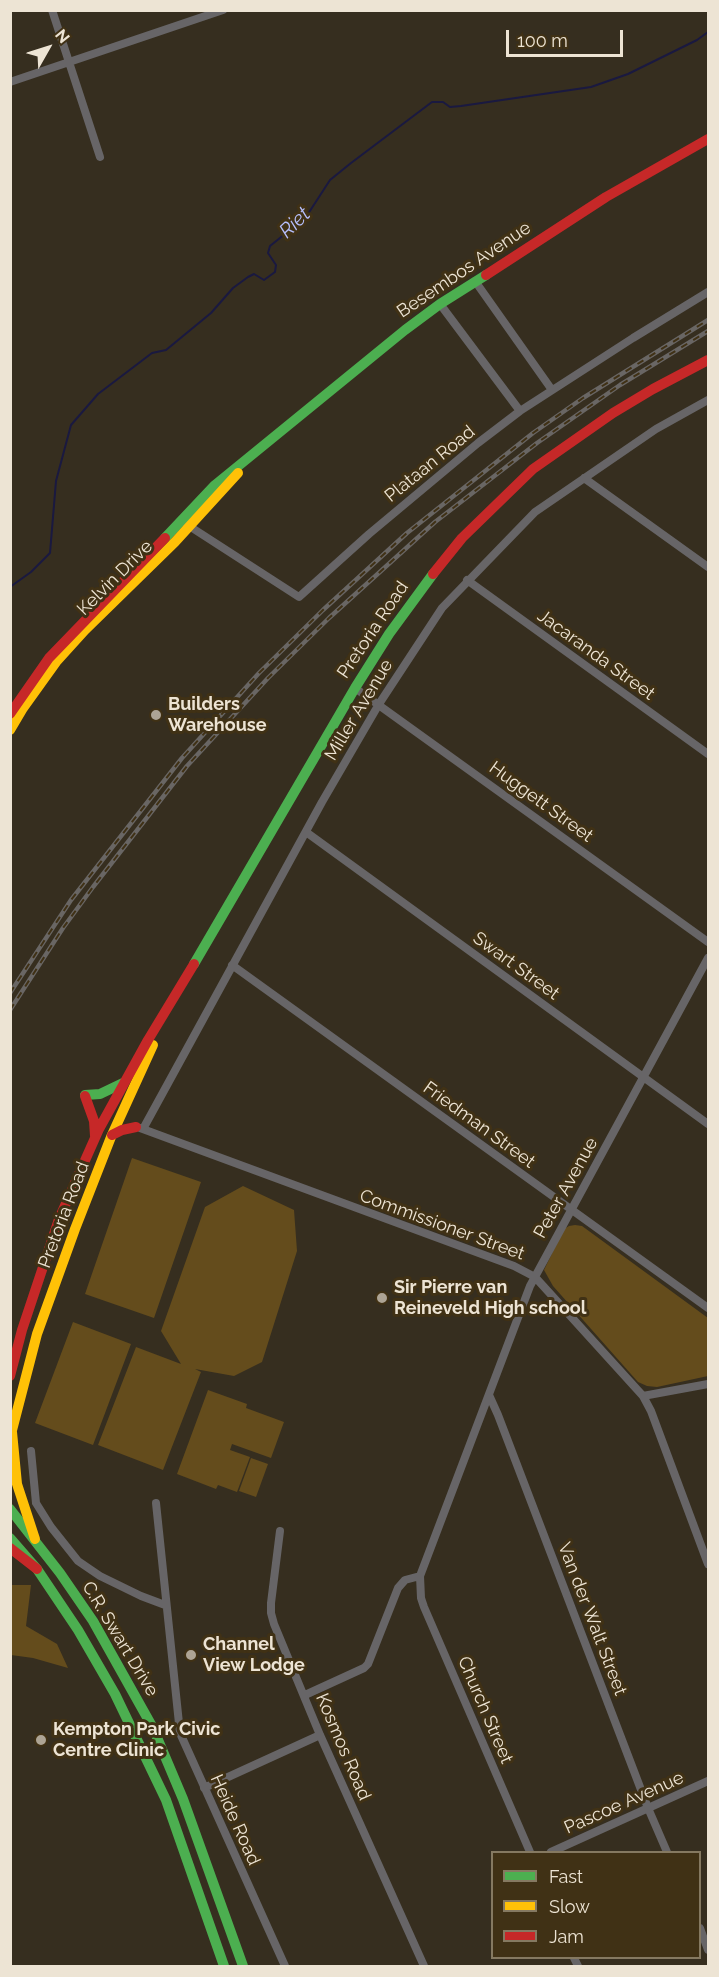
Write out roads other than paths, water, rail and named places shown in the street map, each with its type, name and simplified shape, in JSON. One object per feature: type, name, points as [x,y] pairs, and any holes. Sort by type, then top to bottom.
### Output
[{"type":"main road","name":"Besembos Avenue","points":[[254,455],[405,330],[440,304],[606,197],[708,140]]},
{"type":"main road","name":"Pretoria Road","points":[[35,1539],[17,1484],[11,1435],[37,1334],[75,1229],[112,1135],[168,1011],[355,688],[388,634],[424,584],[476,523],[517,483],[558,450],[653,389],[708,360]]},
{"type":"main road","name":"Kelvin Drive","points":[[10,730],[56,662],[185,523],[215,485],[254,455]]},
{"type":"main road","name":"Kelvin Drive","points":[[10,714],[49,658],[185,523]]},
{"type":"main road","name":"Pretoria Road","points":[[10,1376],[22,1330],[59,1219],[107,1114],[163,1015],[168,1011]]},
{"type":"main road","points":[[95,1138],[94,1121],[85,1095],[100,1094],[124,1082]]},
{"type":"main road","points":[[112,1135],[122,1130],[139,1128]]},
{"type":"main road","name":"C.R. Swart Drive","points":[[10,1509],[35,1539],[93,1621],[153,1728],[183,1799],[243,1966]]},
{"type":"main road","name":"C.R. Swart Drive","points":[[10,1538],[37,1569],[102,1671],[166,1800],[224,1966]]},
{"type":"main road","points":[[10,1548],[37,1569]]},
{"type":"street","points":[[52,10],[100,157]]},
{"type":"street","points":[[10,82],[223,10]]},
{"type":"street","points":[[475,281],[552,390]]},
{"type":"street","name":"Plataan Road","points":[[185,523],[299,597],[369,534],[520,411],[708,292]]},
{"type":"street","points":[[440,304],[520,411]]},
{"type":"street","name":"Miller Avenue","points":[[139,1128],[379,704],[435,616],[527,519],[656,429],[708,400]]},
{"type":"street","points":[[584,478],[708,567]]},
{"type":"street","name":"Jacaranda Street","points":[[467,580],[708,754]]},
{"type":"street","name":"Huggett Street","points":[[355,688],[708,942]]},
{"type":"street","name":"Swart Street","points":[[306,832],[708,1124]]},
{"type":"street","name":"Peter Avenue","points":[[420,1576],[535,1277],[708,958]]},
{"type":"street","name":"Friedman Street","points":[[232,965],[708,1308]]},
{"type":"street","name":"Commissioner Street","points":[[107,1114],[119,1121],[514,1266],[535,1277],[643,1396],[651,1411],[708,1563]]},
{"type":"street","points":[[643,1396],[708,1384]]},
{"type":"street","name":"Van der Walt Street","points":[[489,1395],[667,1851]]},
{"type":"street","points":[[31,1451],[36,1503],[51,1527],[78,1561],[100,1576],[165,1605]]},
{"type":"street","name":"Heide Road","points":[[156,1503],[177,1723],[285,1966]]},
{"type":"street","name":"Kosmos Road","points":[[280,1531],[271,1613],[274,1624],[320,1735],[424,1966]]},
{"type":"street","points":[[304,1695],[364,1668],[368,1664],[398,1588],[405,1580],[420,1576]]},
{"type":"street","name":"Church Street","points":[[420,1576],[424,1607],[530,1851]]},
{"type":"street","points":[[204,1788],[320,1735]]},
{"type":"street","name":"Pascoe Avenue","points":[[553,1851],[708,1781]]},
{"type":"street","points":[[701,1933],[708,1950]]},
{"type":"waterway","name":"Riet","points":[[10,587],[31,572],[50,553],[56,481],[71,425],[98,394],[152,353],[166,350],[211,313],[233,288],[254,274],[264,280],[275,272],[276,265],[268,253],[270,246],[306,217],[330,180],[351,163],[432,102],[443,102],[450,107],[461,106],[591,87],[628,74],[697,40],[708,32]]},
{"type":"railway","points":[[10,993],[71,900],[182,758],[259,673],[323,610],[407,533],[533,433],[583,398],[708,320]]},
{"type":"railway","points":[[10,1010],[63,928],[187,766],[268,678],[329,618],[435,522],[537,443],[620,385],[708,331]]},
{"type":"place","name":"Builders Warehouse","points":[[156,715]]},
{"type":"place","name":"Sir Pierre van Reineveld High school","points":[[382,1298]]},
{"type":"place","name":"Channel View Lodge","points":[[191,1655]]},
{"type":"place","name":"Kempton Park Civic Centre Clinic","points":[[41,1740]]}]
